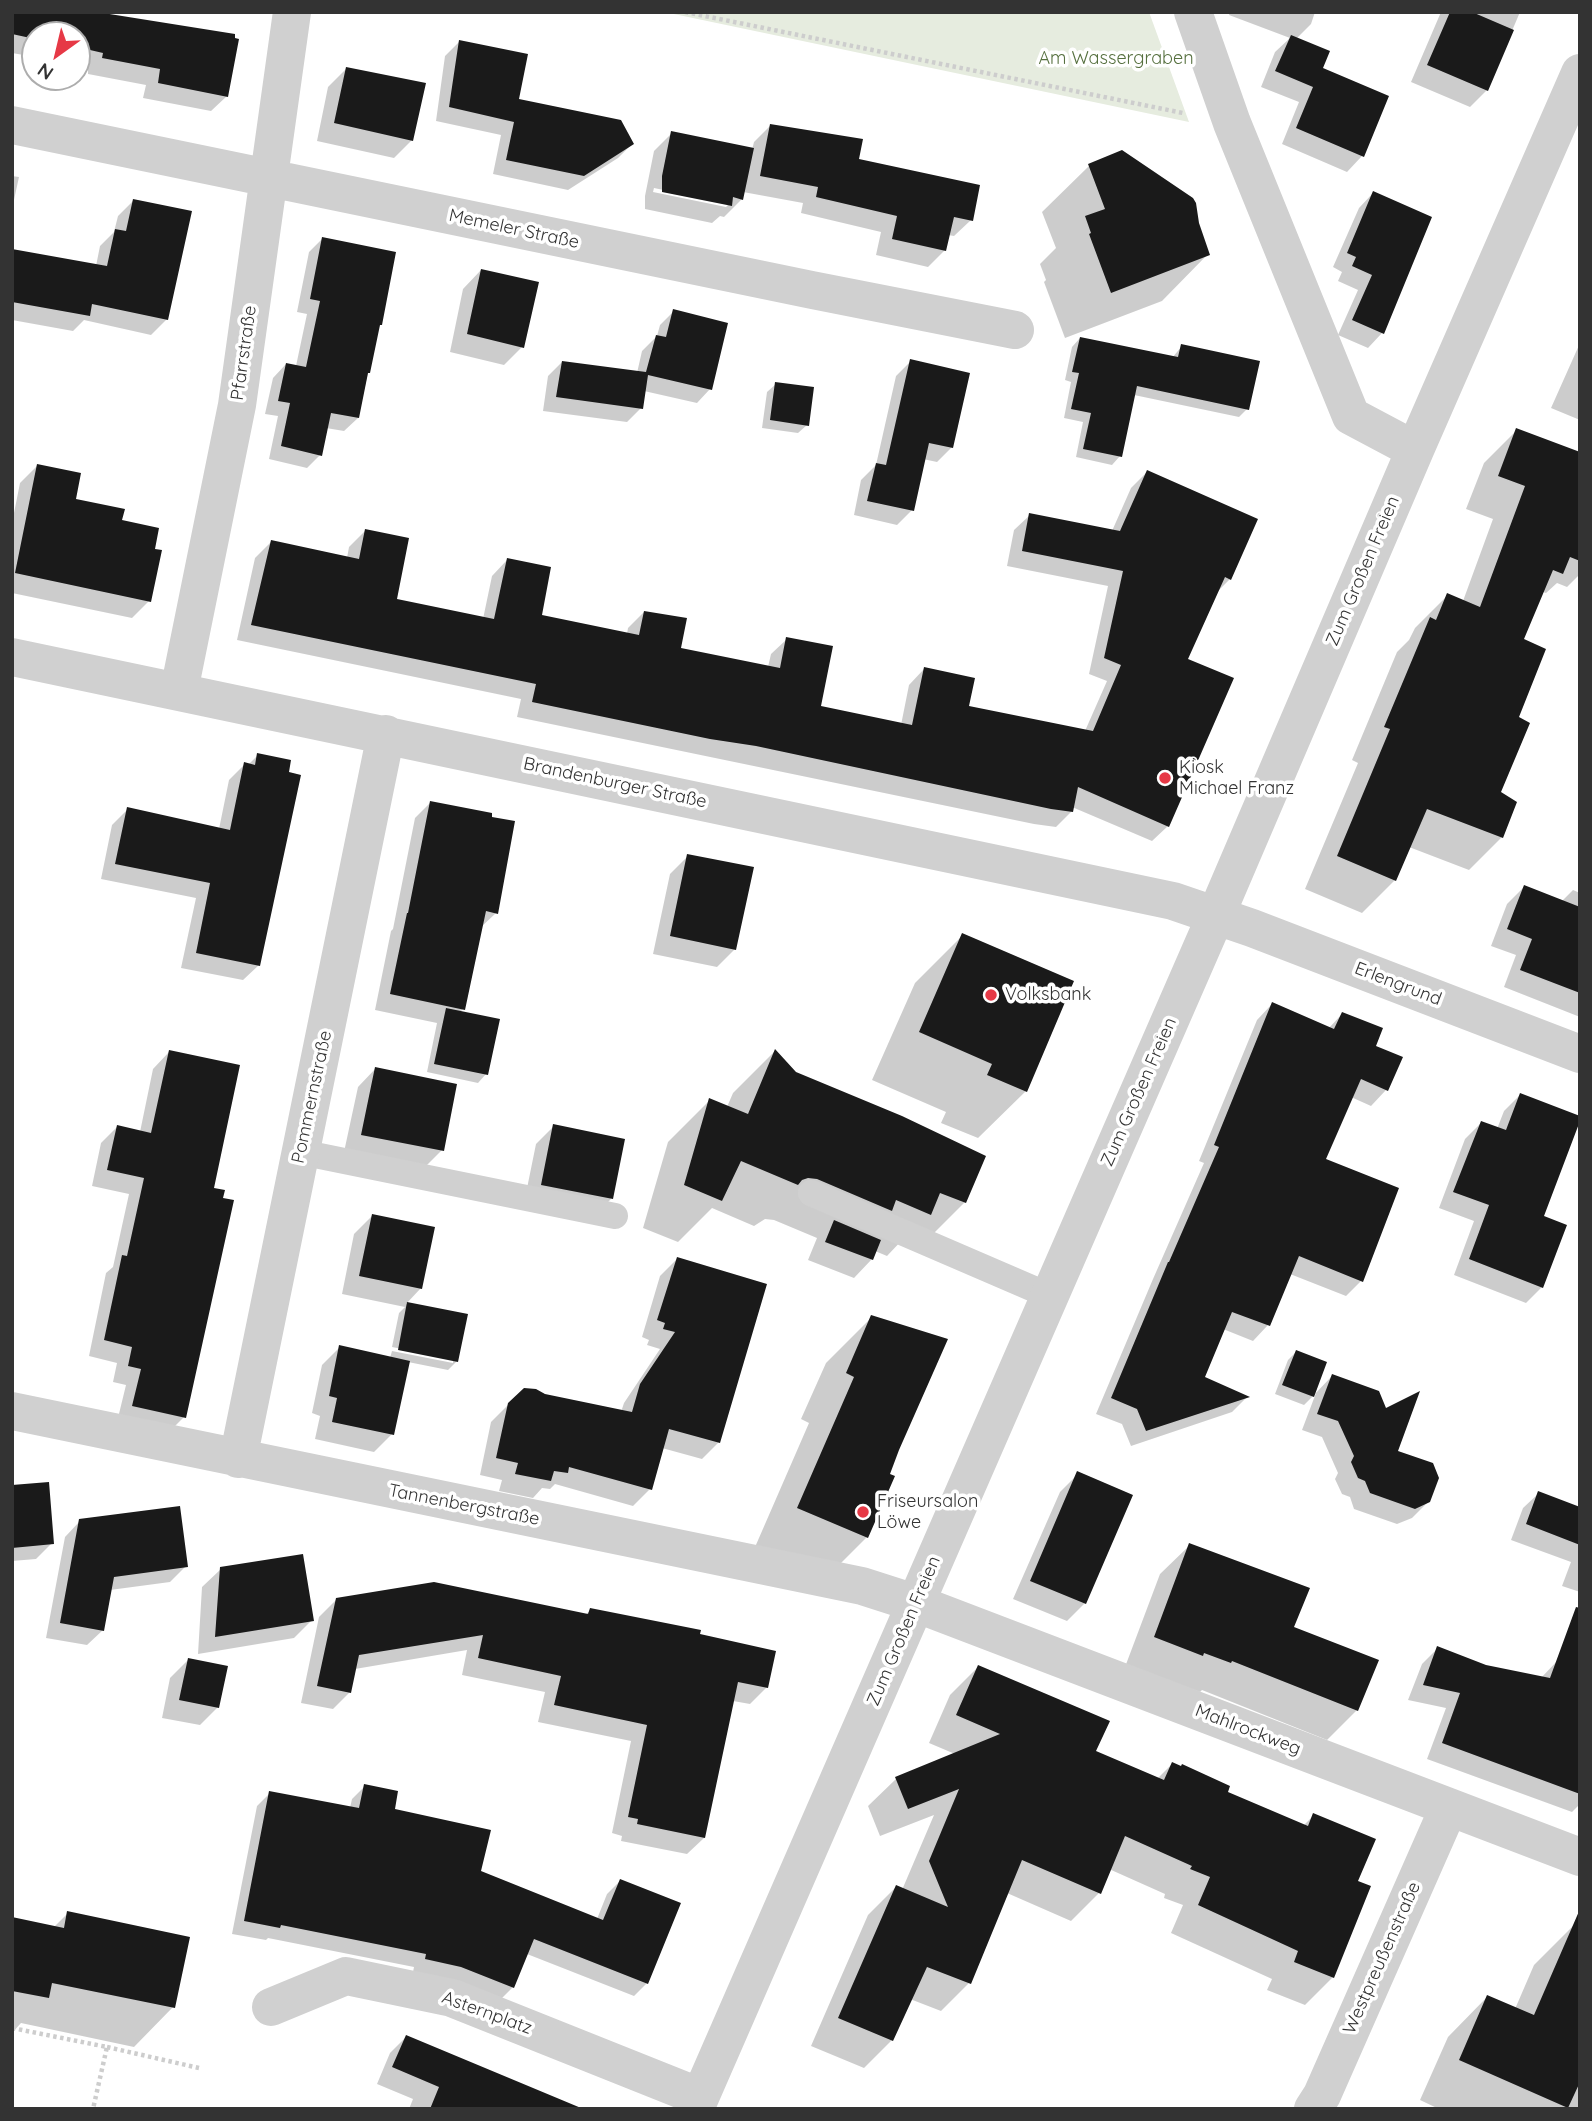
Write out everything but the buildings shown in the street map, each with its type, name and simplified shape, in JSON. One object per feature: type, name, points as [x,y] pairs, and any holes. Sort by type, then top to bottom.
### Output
[{"type":"street","name":"Pfarrstraße","points":[[179,691],[237,405],[292,12]]},
{"type":"street","points":[[1193,12],[1232,123],[1351,416],[1415,450]]},
{"type":"street","name":"Zum Großen Freien","points":[[697,2103],[1580,73]]},
{"type":"street","name":"Memeler Straße","points":[[12,125],[1015,330]]},
{"type":"street","name":"Brandenburger Straße","points":[[12,657],[1173,901],[1216,915]]},
{"type":"street","name":"Pommernstraße","points":[[238,1459],[386,734]]},
{"type":"street","name":"Erlengrund","points":[[1216,915],[1580,1054]]},
{"type":"street","name":"Tannenbergstraße","points":[[12,1411],[862,1586],[915,1603]]},
{"type":"street","name":"Mahlrockweg","points":[[915,1603],[1580,1857]]},
{"type":"street","name":"Westpreußenstraße","points":[[1313,2109],[1322,2095],[1449,1807]]},
{"type":"street","name":"Asternplatz","points":[[271,2007],[346,1976],[426,1992],[452,1998],[697,2103]]},
{"type":"lane","points":[[300,1153],[615,1216]]},
{"type":"lane","points":[[811,1193],[1050,1296]]},
{"type":"path","points":[[685,12],[1191,115]]},
{"type":"path","points":[[12,2028],[199,2068]]},
{"type":"path","points":[[93,2109],[107,2047]]},
{"type":"green space","name":"Am Wassergraben","points":[[1149,12],[1189,122],[669,13]]},
{"type":"place","name":"Kiosk Michael Franz","points":[[1165,778]]},
{"type":"place","name":"Volksbank","points":[[991,995]]},
{"type":"place","name":"Friseursalon Löwe","points":[[863,1512]]}]
